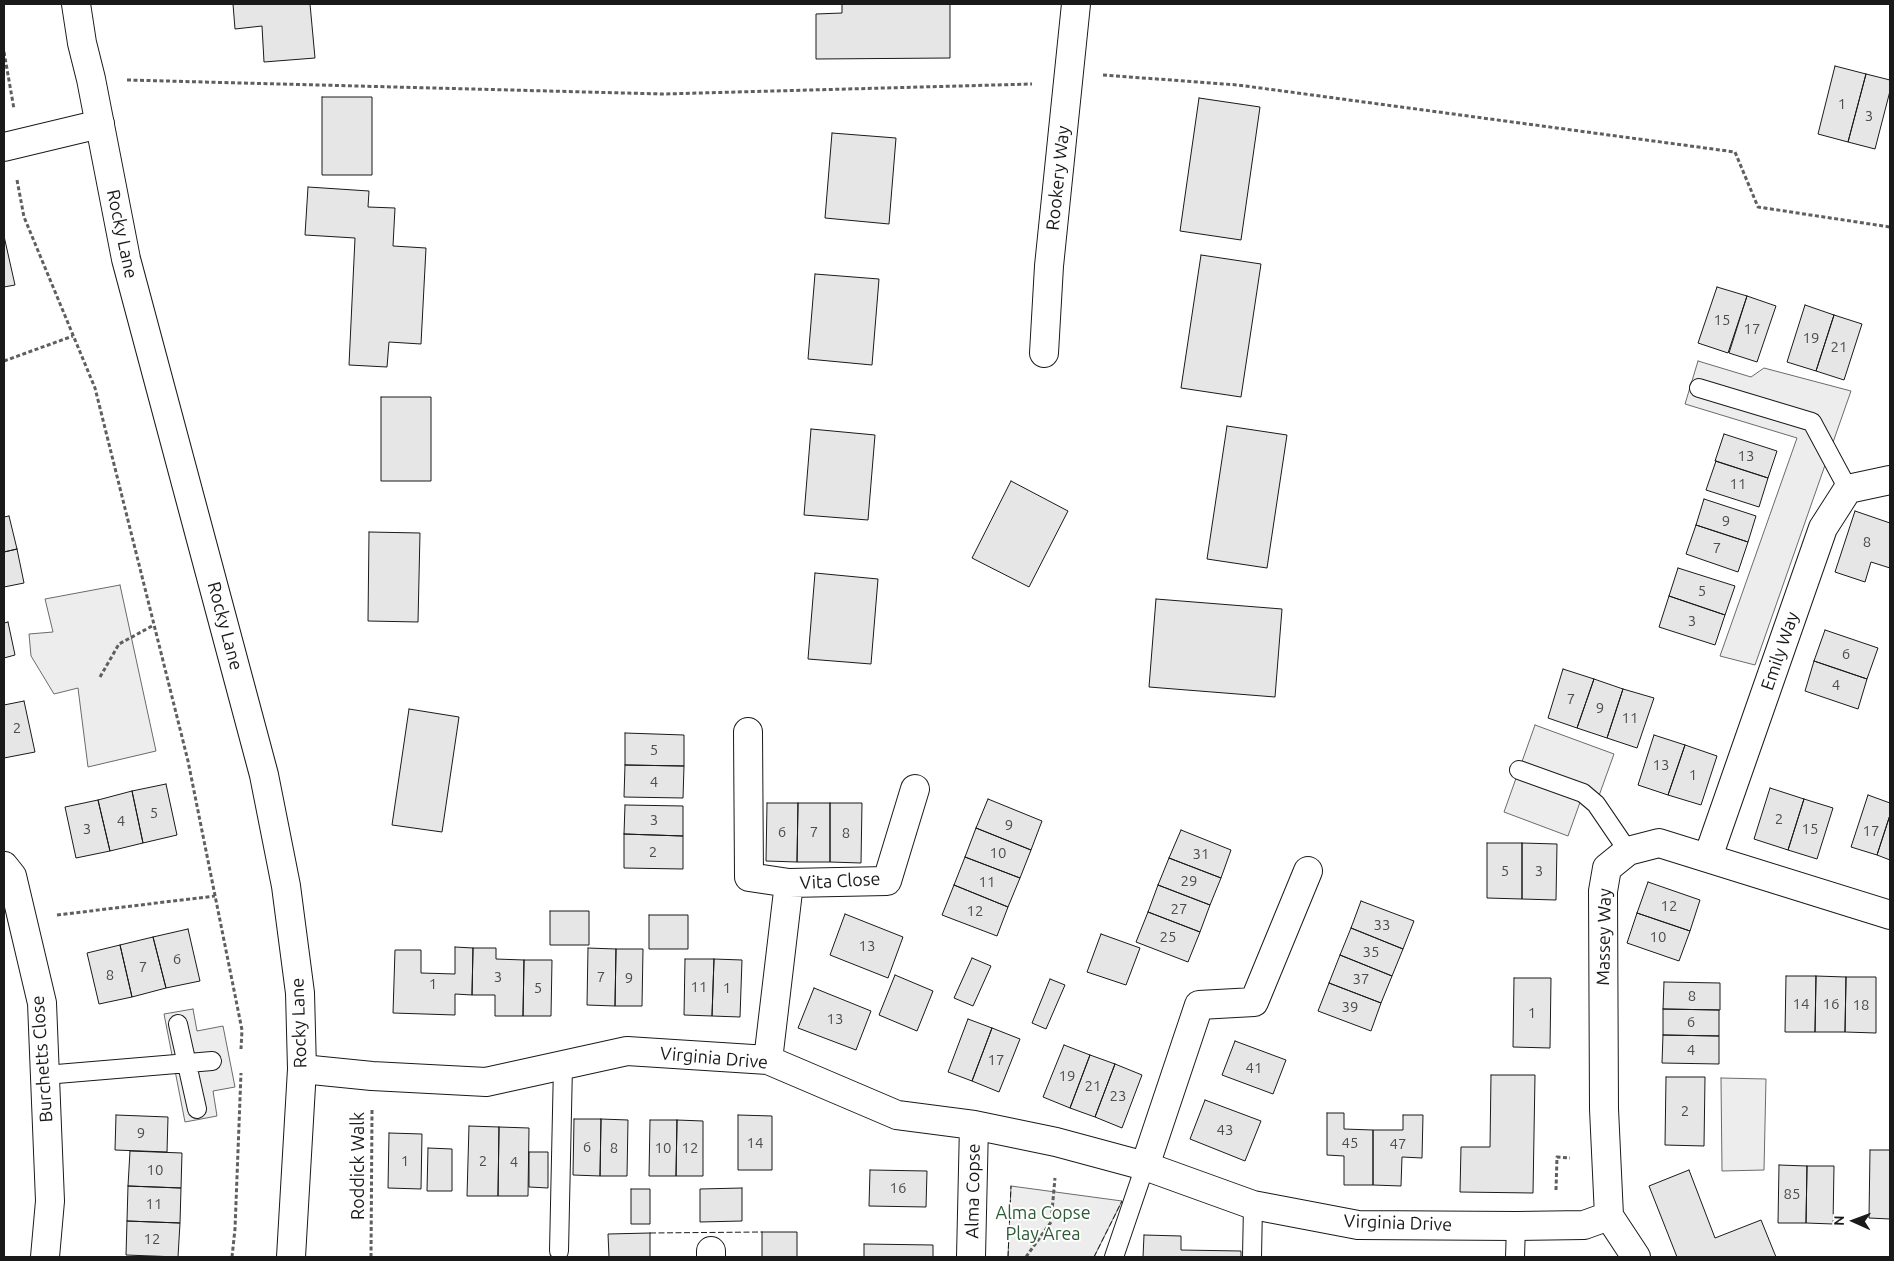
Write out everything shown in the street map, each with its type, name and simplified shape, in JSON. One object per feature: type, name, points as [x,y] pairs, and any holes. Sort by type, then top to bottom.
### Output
[{"type":"main road","name":"Rocky Lane","points":[[76,4],[82,43],[91,78],[126,259],[264,775],[286,886],[300,993],[302,1069],[291,1257]]},
{"type":"main road","name":"Rookery Way","points":[[1044,353],[1050,266],[1076,4]]},
{"type":"main road","points":[[4,146],[100,124]]},
{"type":"main road","points":[[1848,489],[1890,480]]},
{"type":"main road","name":"Emily Way","points":[[1708,858],[1823,528],[1848,489]]},
{"type":"main road","name":"Vita Close","points":[[748,732],[749,877],[789,883],[887,881],[915,789]]},
{"type":"main road","name":"Massey Way","points":[[1609,1216],[1604,1109],[1603,891],[1607,868],[1628,851],[1659,843],[1890,914]]},
{"type":"main road","name":"Burchetts Close","points":[[4,866],[12,876],[42,1003],[50,1201],[45,1257]]},
{"type":"main road","points":[[1145,1166],[1199,1005],[1254,1002],[1308,872]]},
{"type":"main road","name":"Vita Close","points":[[768,1060],[789,883]]},
{"type":"main road","name":"Virginia Drive","points":[[302,1069],[372,1076],[486,1082],[627,1051],[768,1060],[897,1115],[974,1125],[1056,1142],[1145,1166],[1252,1205],[1358,1225],[1516,1226],[1584,1224],[1609,1216]]},
{"type":"main road","name":"Alma Copse","points":[[971,1257],[974,1125]]},
{"type":"main road","points":[[1609,1216],[1636,1257]]},
{"type":"lane","points":[[1698,388],[1812,422],[1848,489]]},
{"type":"lane","points":[[1519,770],[1583,794],[1596,804],[1628,851]]},
{"type":"lane","points":[[178,1024],[197,1109]]},
{"type":"lane","points":[[45,1075],[212,1061]]},
{"type":"lane","points":[[559,1251],[563,1065]]},
{"type":"lane","points":[[1114,1257],[1145,1166]]},
{"type":"lane","points":[[1252,1205],[1252,1257]]},
{"type":"lane","points":[[1515,1257],[1516,1226]]},
{"type":"path","points":[[4,52],[14,103]]},
{"type":"path","points":[[91,78],[663,94],[1033,84],[1069,77],[1106,75],[1238,85],[1735,152],[1758,207],[1890,227]]},
{"type":"path","points":[[17,185],[24,218],[95,388],[188,761],[242,1030],[241,1059]]},
{"type":"path","points":[[4,361],[73,336]]},
{"type":"path","points":[[100,677],[120,644],[154,625]]},
{"type":"path","points":[[66,914],[215,896]]},
{"type":"path","points":[[232,1257],[235,1230],[241,1068]]},
{"type":"path","name":"Roddick Walk","points":[[372,1076],[372,1257]]},
{"type":"path","points":[[1026,1257],[1051,1222],[1056,1142]]},
{"type":"shaded area","points":[[1698,361],[1751,377],[1764,368],[1851,391],[1755,665],[1720,656],[1797,438],[1685,404]]},
{"type":"shaded area","points":[[120,585],[156,751],[88,767],[78,688],[54,694],[31,656],[29,634],[53,632],[45,599]]},
{"type":"shaded area","points":[[1535,725],[1614,754],[1596,804],[1583,794],[1568,836],[1504,812]]},
{"type":"shaded area","points":[[193,1009],[197,1031],[223,1026],[235,1087],[213,1091],[217,1116],[185,1122],[164,1014]]},
{"type":"shaded area","points":[[1721,1078],[1766,1079],[1764,1170],[1722,1171]]},
{"type":"shaded area","name":"Alma Copse Play Area","points":[[1011,1186],[1122,1201],[1094,1257],[1008,1257]]},
{"type":"building","points":[[233,4],[310,4],[315,58],[264,62],[262,26],[235,29]]},
{"type":"building","points":[[842,4],[950,4],[950,58],[816,59],[816,14],[842,13]]},
{"type":"building","points":[[1835,66],[1866,74],[1848,142],[1818,134]]},
{"type":"building","points":[[1866,74],[1890,80],[1890,91],[1875,149],[1848,142]]},
{"type":"building","points":[[322,97],[372,97],[372,175],[322,175]]},
{"type":"building","points":[[1199,98],[1260,107],[1241,240],[1180,231]]},
{"type":"building","points":[[832,133],[896,138],[889,224],[825,218]]},
{"type":"building","points":[[308,187],[369,191],[368,207],[395,208],[393,246],[426,248],[421,344],[389,342],[387,367],[349,365],[355,238],[305,235]]},
{"type":"building","points":[[4,236],[15,285],[4,287]]},
{"type":"building","points":[[1201,255],[1261,264],[1241,397],[1181,388]]},
{"type":"building","points":[[815,274],[879,279],[872,365],[808,359]]},
{"type":"building","points":[[1717,287],[1747,296],[1728,353],[1698,343]]},
{"type":"building","points":[[1747,296],[1776,306],[1757,362],[1729,353]]},
{"type":"building","points":[[1805,305],[1834,315],[1816,371],[1787,362]]},
{"type":"building","points":[[1834,315],[1862,324],[1844,380],[1816,371]]},
{"type":"building","points":[[381,397],[431,397],[431,481],[381,481]]},
{"type":"building","points":[[1227,426],[1287,435],[1267,568],[1207,559]]},
{"type":"building","points":[[811,429],[875,435],[868,520],[804,515]]},
{"type":"building","points":[[1724,434],[1777,451],[1768,478],[1715,461]]},
{"type":"building","points":[[1716,461],[1768,478],[1759,507],[1706,490]]},
{"type":"building","points":[[1011,481],[1068,511],[1029,587],[972,558]]},
{"type":"building","points":[[1704,499],[1756,516],[1748,542],[1696,525]]},
{"type":"building","points":[[1855,511],[1890,523],[1890,568],[1871,562],[1865,582],[1835,572]]},
{"type":"building","points":[[9,516],[17,549],[4,552],[4,517]]},
{"type":"building","points":[[1696,525],[1748,542],[1738,572],[1686,554]]},
{"type":"building","points":[[369,532],[420,533],[418,622],[368,621]]},
{"type":"building","points":[[17,549],[24,583],[4,587],[4,552]]},
{"type":"building","points":[[1678,568],[1735,586],[1725,615],[1669,596]]},
{"type":"building","points":[[815,573],[878,579],[871,664],[808,659]]},
{"type":"building","points":[[1669,596],[1725,615],[1715,645],[1659,627]]},
{"type":"building","points":[[1156,599],[1282,609],[1275,697],[1149,687]]},
{"type":"building","points":[[8,622],[15,655],[4,658],[4,623]]},
{"type":"building","points":[[1825,630],[1878,648],[1867,679],[1814,661]]},
{"type":"building","points":[[1814,661],[1867,679],[1858,709],[1805,691]]},
{"type":"building","points":[[1563,669],[1594,679],[1577,728],[1548,718]]},
{"type":"building","points":[[1594,679],[1623,689],[1607,738],[1577,728]]},
{"type":"building","points":[[1623,689],[1654,698],[1637,748],[1607,738]]},
{"type":"building","points":[[24,701],[35,752],[4,758],[4,705]]},
{"type":"building","points":[[409,709],[459,717],[442,832],[392,825]]},
{"type":"building","points":[[625,733],[684,735],[684,766],[625,765]]},
{"type":"building","points":[[1654,735],[1685,745],[1668,795],[1638,785]]},
{"type":"building","points":[[1685,745],[1717,756],[1701,805],[1668,795]]},
{"type":"building","points":[[625,765],[684,766],[683,798],[624,797]]},
{"type":"building","points":[[166,784],[177,835],[143,843],[132,791]]},
{"type":"building","points":[[1770,788],[1804,799],[1788,850],[1754,839]]},
{"type":"building","points":[[132,791],[143,843],[110,851],[98,800]]},
{"type":"building","points":[[1868,795],[1890,803],[1890,815],[1877,855],[1851,847]]},
{"type":"building","points":[[988,799],[1042,821],[1031,850],[976,828]]},
{"type":"building","points":[[1804,799],[1833,808],[1817,859],[1788,850]]},
{"type":"building","points":[[98,800],[110,851],[76,858],[65,807]]},
{"type":"building","points":[[767,803],[798,803],[797,862],[766,861]]},
{"type":"building","points":[[798,803],[830,803],[830,862],[797,862]]},
{"type":"building","points":[[830,803],[862,803],[861,863],[830,862]]},
{"type":"building","points":[[625,805],[683,806],[683,836],[624,834]]},
{"type":"building","points":[[1890,815],[1890,860],[1877,855]]},
{"type":"building","points":[[976,828],[1031,850],[1020,878],[965,857]]},
{"type":"building","points":[[1181,830],[1231,850],[1221,878],[1169,858]]},
{"type":"building","points":[[624,834],[683,836],[683,869],[624,868]]},
{"type":"building","points":[[1487,843],[1522,843],[1522,899],[1487,898]]},
{"type":"building","points":[[1522,843],[1557,844],[1556,900],[1522,899]]},
{"type":"building","points":[[965,857],[1020,878],[1008,907],[954,885]]},
{"type":"building","points":[[1169,858],[1221,878],[1210,905],[1158,885]]},
{"type":"building","points":[[1648,882],[1700,900],[1690,931],[1637,913]]},
{"type":"building","points":[[954,885],[1008,907],[997,936],[942,915]]},
{"type":"building","points":[[1158,885],[1210,905],[1200,932],[1148,912]]},
{"type":"building","points":[[1361,901],[1414,921],[1403,949],[1351,928]]},
{"type":"building","points":[[550,911],[589,911],[589,945],[550,945]]},
{"type":"building","points":[[1148,912],[1200,932],[1188,962],[1136,942]]},
{"type":"building","points":[[1637,913],[1690,931],[1679,961],[1627,943]]},
{"type":"building","points":[[845,914],[903,937],[888,978],[830,955]]},
{"type":"building","points":[[649,915],[688,915],[688,949],[649,949]]},
{"type":"building","points":[[1351,928],[1403,949],[1392,976],[1340,955]]},
{"type":"building","points":[[188,929],[200,981],[166,988],[153,937]]},
{"type":"building","points":[[1101,934],[1140,948],[1126,985],[1087,972]]},
{"type":"building","points":[[153,937],[166,988],[132,997],[120,945]]},
{"type":"building","points":[[120,945],[132,997],[99,1004],[87,953]]},
{"type":"building","points":[[455,947],[473,948],[472,995],[455,994],[455,1015],[393,1013],[395,950],[421,950],[421,973],[455,974]]},
{"type":"building","points":[[473,948],[496,948],[496,959],[524,960],[523,1016],[495,1016],[495,995],[472,995]]},
{"type":"building","points":[[588,948],[616,949],[615,1006],[587,1005]]},
{"type":"building","points":[[616,949],[643,949],[642,1006],[615,1006]]},
{"type":"building","points":[[1340,955],[1392,976],[1381,1003],[1329,983]]},
{"type":"building","points":[[972,958],[991,966],[973,1006],[954,998]]},
{"type":"building","points":[[685,959],[714,959],[712,1016],[684,1015]]},
{"type":"building","points":[[714,959],[742,960],[740,1017],[712,1016]]},
{"type":"building","points":[[524,960],[552,960],[551,1016],[523,1016]]},
{"type":"building","points":[[895,975],[933,991],[917,1031],[879,1015]]},
{"type":"building","points":[[1786,976],[1816,976],[1815,1032],[1785,1032]]},
{"type":"building","points":[[1816,976],[1846,977],[1845,1032],[1815,1032]]},
{"type":"building","points":[[1846,977],[1876,977],[1876,1033],[1845,1032]]},
{"type":"building","points":[[1514,978],[1551,978],[1550,1048],[1513,1047]]},
{"type":"building","points":[[1050,979],[1065,985],[1046,1029],[1032,1023]]},
{"type":"building","points":[[1664,982],[1720,983],[1720,1010],[1663,1009]]},
{"type":"building","points":[[1329,983],[1381,1003],[1371,1031],[1318,1011]]},
{"type":"building","points":[[814,988],[871,1011],[856,1050],[798,1028]]},
{"type":"building","points":[[1663,1009],[1719,1010],[1719,1036],[1663,1035]]},
{"type":"building","points":[[968,1019],[992,1028],[972,1081],[948,1072]]},
{"type":"building","points":[[992,1028],[1020,1039],[999,1092],[972,1081]]},
{"type":"building","points":[[1663,1035],[1719,1036],[1719,1064],[1662,1063]]},
{"type":"building","points":[[1235,1041],[1286,1060],[1273,1094],[1222,1075]]},
{"type":"building","points":[[1064,1045],[1090,1055],[1070,1108],[1043,1097]]},
{"type":"building","points":[[1090,1055],[1115,1064],[1095,1117],[1070,1108]]},
{"type":"building","points":[[1115,1064],[1142,1075],[1122,1128],[1095,1117]]},
{"type":"building","points":[[1491,1075],[1535,1075],[1533,1193],[1460,1192],[1461,1147],[1490,1147]]},
{"type":"building","points":[[1666,1077],[1705,1077],[1704,1146],[1665,1145]]},
{"type":"building","points":[[1205,1100],[1261,1121],[1245,1161],[1190,1139]]},
{"type":"building","points":[[1327,1113],[1344,1113],[1344,1129],[1373,1130],[1373,1185],[1344,1185],[1344,1156],[1327,1155]]},
{"type":"building","points":[[116,1115],[168,1117],[167,1152],[115,1150]]},
{"type":"building","points":[[738,1115],[772,1116],[772,1170],[738,1170]]},
{"type":"building","points":[[1403,1115],[1423,1115],[1422,1158],[1402,1157],[1401,1186],[1373,1185],[1373,1130],[1403,1130]]},
{"type":"building","points":[[574,1119],[601,1119],[600,1176],[573,1175]]},
{"type":"building","points":[[601,1119],[628,1120],[627,1176],[600,1176]]},
{"type":"building","points":[[650,1120],[677,1120],[676,1176],[649,1176]]},
{"type":"building","points":[[677,1120],[703,1121],[703,1176],[676,1176]]},
{"type":"building","points":[[469,1126],[499,1127],[498,1196],[467,1196]]},
{"type":"building","points":[[499,1127],[529,1128],[528,1196],[498,1196]]},
{"type":"building","points":[[389,1133],[422,1134],[421,1189],[388,1188]]},
{"type":"building","points":[[428,1148],[452,1149],[452,1191],[427,1191]]},
{"type":"building","points":[[1870,1150],[1890,1150],[1890,1219],[1869,1218]]},
{"type":"building","points":[[130,1151],[182,1153],[181,1188],[128,1186]]},
{"type":"building","points":[[529,1152],[548,1152],[548,1188],[529,1187]]},
{"type":"building","points":[[1779,1165],[1807,1166],[1806,1223],[1778,1223]]},
{"type":"building","points":[[1807,1166],[1834,1166],[1833,1224],[1806,1223]]},
{"type":"building","points":[[870,1170],[927,1171],[926,1207],[869,1206]]},
{"type":"building","points":[[1689,1170],[1715,1238],[1761,1220],[1776,1257],[1677,1257],[1649,1186]]},
{"type":"building","points":[[128,1186],[181,1188],[180,1223],[127,1221]]},
{"type":"building","points":[[742,1188],[742,1221],[700,1222],[700,1189]]},
{"type":"building","points":[[631,1189],[650,1189],[650,1224],[631,1224]]},
{"type":"building","points":[[127,1221],[180,1223],[178,1257],[126,1255]]},
{"type":"building","points":[[762,1232],[797,1232],[797,1257],[762,1257]]},
{"type":"building","points":[[650,1233],[650,1257],[609,1257],[608,1234]]},
{"type":"building","points":[[1144,1235],[1181,1236],[1181,1250],[1241,1251],[1241,1257],[1143,1257]]},
{"type":"building","points":[[864,1244],[933,1245],[933,1257],[864,1257]]},
{"type":"fence","points":[[1008,1257],[1011,1186]]},
{"type":"fence","points":[[1094,1257],[1122,1201]]},
{"type":"fence","points":[[650,1233],[762,1232]]}]
